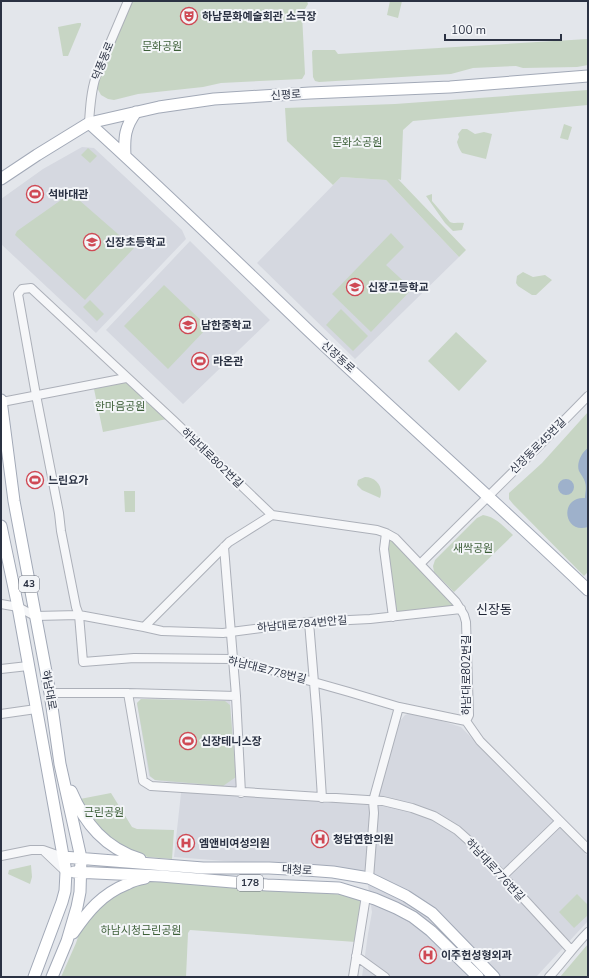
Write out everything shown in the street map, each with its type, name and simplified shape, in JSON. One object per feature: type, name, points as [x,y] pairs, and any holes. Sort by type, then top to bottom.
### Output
[{"type":"main road","name":"신평로","points":[[1,179],[13,170],[90,123],[158,107],[214,99],[450,87],[588,76]]},
{"type":"main road","points":[[125,156],[125,132],[130,120],[136,112]]},
{"type":"main road","name":"신장동로","points":[[90,123],[310,331],[588,590]]},
{"type":"main road","points":[[1,170],[13,170]]},
{"type":"main road","name":"하남대로","points":[[1,401],[14,501],[50,693],[60,764],[81,858],[81,872],[74,920],[52,977]]},
{"type":"main road","name":"하남대로","points":[[1,526],[4,553],[18,607],[66,872],[65,891],[62,902],[34,977]]},
{"type":"main road","points":[[60,764],[81,812],[99,836],[118,851],[161,871]]},
{"type":"main road","name":"대청로","points":[[63,857],[81,858],[161,871],[267,885],[339,888],[366,896],[396,908],[413,917],[431,931],[478,977]]},
{"type":"main road","name":"대청로","points":[[66,872],[161,871],[203,868],[269,868],[333,872],[369,878],[406,896],[432,913],[494,977]]},
{"type":"main road","points":[[67,941],[82,920],[104,896],[120,887],[161,871]]},
{"type":"main road","points":[[62,902],[69,898],[74,900],[75,903],[72,916],[74,920]]},
{"type":"street","name":"덕풍동로","points":[[90,123],[93,85],[128,1]]},
{"type":"street","name":"하남대로802번길","points":[[83,662],[79,615],[76,607],[62,538],[58,506],[18,294],[22,289],[31,288],[126,378],[174,421],[272,515],[377,530],[395,538],[460,609],[466,622],[469,715],[466,721],[480,741],[588,849]]},
{"type":"street","points":[[1,401],[126,378]]},
{"type":"street","name":"신장동로45번길","points":[[488,496],[588,396]]},
{"type":"street","points":[[420,564],[488,496]]},
{"type":"street","points":[[144,628],[229,542],[272,515]]},
{"type":"street","points":[[386,533],[384,549],[393,617]]},
{"type":"street","points":[[224,547],[236,696],[241,793]]},
{"type":"street","points":[[1,604],[18,607],[35,616]]},
{"type":"street","name":"하남대로784번안길","points":[[35,616],[79,615],[162,631],[223,633],[309,622],[393,617],[460,609]]},
{"type":"street","points":[[309,622],[322,798]]},
{"type":"street","name":"하남대로778번길","points":[[83,662],[134,658],[232,659],[399,707],[466,721]]},
{"type":"street","points":[[1,669],[28,666]]},
{"type":"street","points":[[50,693],[128,693],[236,696]]},
{"type":"street","name":"하남대로776번길","points":[[128,693],[143,781],[151,786],[383,802],[412,808],[434,816],[457,830],[480,851],[571,950]]},
{"type":"street","points":[[369,878],[374,813],[373,801],[399,707]]},
{"type":"street","points":[[1,714],[36,709]]},
{"type":"street","points":[[503,876],[560,821]]},
{"type":"street","points":[[1,856],[31,850],[43,850],[63,857]]},
{"type":"street","points":[[43,850],[66,872]]},
{"type":"street","points":[[353,977],[366,896]]},
{"type":"street","points":[[549,977],[588,932]]},
{"type":"street","points":[[356,956],[386,977]]},
{"type":"shaded area","name":"신장초등학교","points":[[82,147],[94,148],[182,230],[186,239],[96,333],[1,244],[1,199],[43,169]]},
{"type":"shaded area","name":"신장고등학교","points":[[341,177],[386,180],[459,257],[355,359],[257,263]]},
{"type":"shaded area","name":"남한중학교","points":[[190,241],[270,320],[183,404],[106,330]]},
{"type":"shaded area","points":[[141,699],[230,701],[237,787],[367,799],[380,791],[400,721],[405,715],[413,712],[461,727],[588,856],[588,921],[536,977],[362,977],[372,912],[366,872],[174,857],[182,784],[155,780],[149,776],[137,703]]},
{"type":"green space","name":"문화공원","points":[[131,1],[307,1],[308,4],[302,14],[305,74],[302,79],[221,83],[203,87],[138,94],[114,100],[108,99],[101,95],[96,86],[98,77]]},
{"type":"green space","points":[[390,1],[402,1],[398,18],[387,15]]},
{"type":"green space","points":[[81,23],[81,25],[68,56],[63,56],[58,27]]},
{"type":"green space","points":[[588,39],[588,65],[577,67],[523,68],[516,66],[473,68],[451,74],[319,82],[315,81],[313,77],[313,50],[335,50],[338,54]]},
{"type":"green space","name":"문화소공원","points":[[588,90],[588,105],[413,121],[403,130],[401,180],[398,179],[466,250],[459,257],[386,180],[341,177],[333,185],[287,141],[285,108],[395,104]]},
{"type":"green space","points":[[564,124],[572,127],[568,140],[560,138]]},
{"type":"green space","points":[[462,129],[467,129],[475,134],[484,132],[492,134],[486,159],[462,153],[457,142],[459,137],[458,134]]},
{"type":"green space","points":[[88,148],[97,156],[90,163],[81,155]]},
{"type":"green space","points":[[71,193],[134,248],[85,300],[15,235],[17,231]]},
{"type":"green space","points":[[432,194],[432,201],[450,222],[464,223],[462,230],[453,231],[445,223],[426,196]]},
{"type":"green space","points":[[391,233],[404,247],[386,265],[412,289],[371,332],[332,294]]},
{"type":"green space","points":[[523,272],[533,277],[545,275],[552,280],[536,295],[532,295],[516,283],[517,276]]},
{"type":"green space","points":[[164,285],[208,327],[168,369],[124,326]]},
{"type":"green space","points":[[90,300],[104,314],[97,321],[83,307]]},
{"type":"green space","points":[[341,309],[368,336],[353,351],[326,325]]},
{"type":"green space","points":[[456,332],[487,361],[459,391],[428,361]]},
{"type":"green space","name":"한마음공원","points":[[126,382],[167,419],[103,432],[94,389]]},
{"type":"green space","points":[[588,412],[588,572],[584,576],[513,504],[509,499],[509,493],[542,463]]},
{"type":"green space","points":[[369,477],[378,483],[381,490],[380,498],[362,490],[357,485],[358,480]]},
{"type":"green space","points":[[124,491],[135,491],[135,512],[125,512]]},
{"type":"green space","name":"새싹공원","points":[[483,515],[496,520],[513,535],[454,592],[434,572],[433,566],[435,560],[477,518]]},
{"type":"green space","points":[[386,533],[461,609],[393,617]]},
{"type":"green space","name":"신장테니스장","points":[[141,699],[225,701],[230,705],[236,777],[223,786],[155,780],[150,776],[137,703]]},
{"type":"green space","name":"근린공원","points":[[111,793],[132,827],[137,829],[174,830],[172,859],[148,857],[129,852],[119,847],[92,822],[80,799]]},
{"type":"green space","points":[[31,865],[32,877],[30,884],[8,874],[9,870]]},
{"type":"green space","name":"하남시청근린공원","points":[[143,880],[361,896],[356,942],[190,930],[188,933],[186,977],[61,977],[76,943],[83,922],[99,904]]},
{"type":"green space","points":[[577,894],[588,905],[588,915],[574,928],[559,912]]},
{"type":"green space","points":[[588,944],[588,977],[560,977]]},
{"type":"water","points":[[588,448],[588,527],[580,528],[573,526],[567,515],[568,508],[571,503],[577,499],[585,498],[586,484],[579,471],[578,465],[582,455]]},
{"type":"water","points":[[566,479],[573,484],[574,487],[569,494],[566,495],[559,490],[558,487],[563,480]]},
{"type":"place","name":"하남문화예술회관 소극장","points":[[189,16]]},
{"type":"place","name":"석바대관","points":[[35,194]]},
{"type":"place","name":"신장초등학교","points":[[92,242]]},
{"type":"place","name":"신장고등학교","points":[[355,287]]},
{"type":"place","name":"남한중학교","points":[[188,325]]},
{"type":"place","name":"라온관","points":[[200,361]]},
{"type":"place","name":"느린요가","points":[[35,480]]},
{"type":"place","name":"신장테니스장","points":[[188,741]]},
{"type":"place","name":"청담연한의원","points":[[320,839]]},
{"type":"place","name":"엠앤비여성의원","points":[[186,843]]},
{"type":"place","name":"이주헌성형외과","points":[[428,955]]},
{"type":"district","name":"신장동","points":[[494,610]]}]
